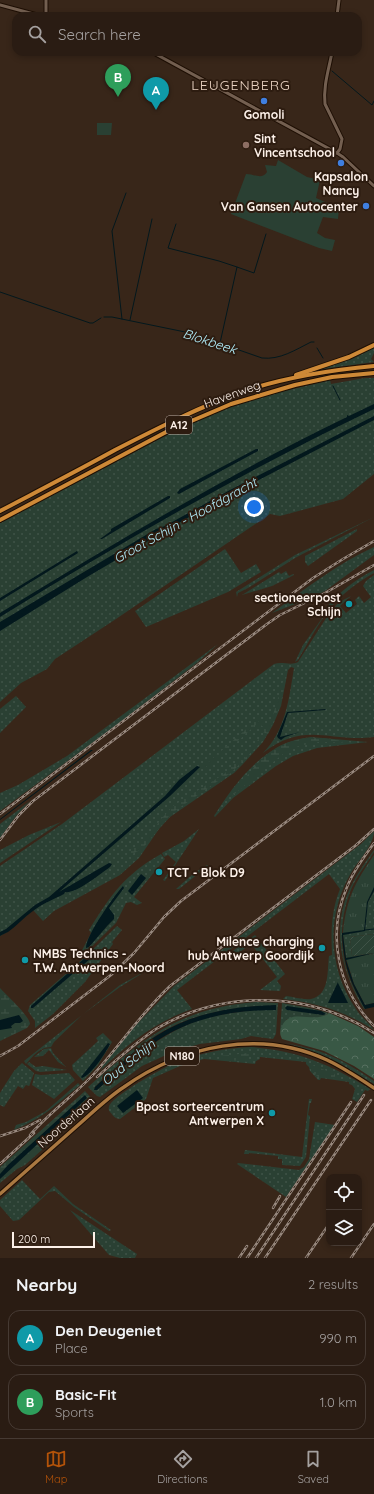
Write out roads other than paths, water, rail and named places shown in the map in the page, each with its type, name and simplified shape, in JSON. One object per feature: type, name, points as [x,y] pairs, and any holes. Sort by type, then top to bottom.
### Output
[{"type":"highway","points":[[248,390],[328,365],[374,345]]},
{"type":"highway","name":"Havenweg","points":[[0,511],[166,424],[199,409],[248,390],[331,370],[374,366]]},
{"type":"highway","name":"Havenweg","points":[[0,520],[168,430],[225,406],[252,396],[295,385],[332,377],[374,373]]},
{"type":"main road","points":[[46,0],[46,12]]},
{"type":"main road","points":[[338,12],[339,0]]},
{"type":"main road","points":[[0,5],[26,12]]},
{"type":"main road","points":[[159,56],[337,153],[374,186]]},
{"type":"main road","points":[[331,56],[324,90],[324,98],[325,104],[342,139],[337,153]]},
{"type":"main road","name":"Noorderlaan","points":[[0,1194],[122,1087],[164,1063],[196,1051],[228,1045],[244,1044],[276,1045],[291,1048],[326,1060],[352,1073],[374,1088]]},
{"type":"water","points":[[374,404],[374,409],[278,457],[184,508],[0,617],[0,613],[85,561],[214,486],[347,417],[347,415],[349,416]]},
{"type":"water","points":[[374,416],[374,420],[201,510],[87,577],[0,631],[0,622],[156,529],[165,526],[230,490]]},
{"type":"water","points":[[258,449],[258,451],[179,494],[177,493],[180,489]]},
{"type":"water","points":[[170,496],[170,498],[100,539],[111,531],[111,529]]},
{"type":"water","points":[[77,551],[78,553],[0,601],[0,598]]},
{"type":"water","points":[[326,709],[288,713],[280,737],[300,732],[285,737],[281,740],[278,738],[277,736],[287,712]]},
{"type":"water","points":[[93,750],[0,820],[0,819]]},
{"type":"water","points":[[197,766],[200,767],[170,796],[59,892],[109,863],[112,864],[110,867],[81,887],[70,892],[65,892],[64,894],[40,906],[11,930],[0,936],[0,932],[6,929],[35,905],[49,897],[165,796],[179,780]]},
{"type":"water","points":[[141,874],[146,878],[132,895],[128,891]]},
{"type":"water","points":[[123,886],[124,888],[109,908],[114,915],[114,919],[89,947],[86,948],[87,942],[95,925]]},
{"type":"water","points":[[374,887],[374,891],[368,902],[365,931],[343,935],[346,958],[374,953],[346,960],[354,984],[365,1005],[374,1003],[374,1007],[365,1009],[355,990],[346,965],[342,933],[364,930],[367,902]]},
{"type":"water","points":[[95,949],[97,953],[33,1008],[31,1008],[31,1006]]},
{"type":"water","points":[[338,982],[348,1003],[328,1003]]},
{"type":"water","name":"Oud Schijn","points":[[276,1005],[276,1010],[259,1010],[210,1017],[180,1028],[144,1050],[97,1090],[94,1090],[95,1087],[132,1054],[156,1036],[170,1028],[199,1016],[214,1012],[245,1007]]},
{"type":"water","points":[[287,1006],[321,1011],[326,1014],[323,1015],[287,1010],[285,1008]]},
{"type":"water","points":[[19,1015],[23,1021],[20,1023],[15,1023],[11,1026],[12,1028],[0,1030],[0,1020]]},
{"type":"water","points":[[108,1043],[110,1044],[98,1063],[86,1076],[82,1078],[81,1077]]},
{"type":"water","points":[[137,1090],[143,1098],[123,1113],[117,1106]]},
{"type":"water","points":[[85,1095],[87,1098],[0,1179],[0,1174],[8,1165]]},
{"type":"waterway","points":[[332,71],[372,105],[374,101]]},
{"type":"waterway","points":[[122,319],[112,231],[126,193]]},
{"type":"waterway","points":[[130,320],[152,219]]},
{"type":"waterway","points":[[176,224],[168,248],[237,267]]},
{"type":"waterway","points":[[220,343],[237,267],[254,273],[266,234]]},
{"type":"waterway","name":"Blokbeek","points":[[0,292],[90,323],[93,323],[101,318]]},
{"type":"waterway","name":"Blokbeek","points":[[104,317],[112,317],[190,333],[262,358],[281,356],[314,342]]},
{"type":"waterway","name":"Blokbeek","points":[[317,348],[323,358]]},
{"type":"waterway","name":"Blokbeek","points":[[333,386],[340,400]]},
{"type":"waterway","points":[[365,930],[374,929]]},
{"type":"railway","points":[[0,814],[313,578],[374,541]]},
{"type":"railway","points":[[0,840],[19,815],[33,801],[267,624],[280,615],[325,593],[374,565]]},
{"type":"railway","points":[[0,1056],[18,1046],[111,975],[134,953],[164,917],[181,901],[374,756]]},
{"type":"railway","points":[[30,1135],[45,1119],[92,1076],[112,1054],[149,1007],[170,986],[355,846],[374,829]]},
{"type":"railway","points":[[374,843],[349,881],[341,905],[337,924],[339,961],[344,978],[352,995],[374,1026]]},
{"type":"railway","points":[[97,1077],[118,1058],[156,1029],[182,1016],[209,1007],[237,1002],[266,1000],[294,1003],[322,1009],[349,1019],[374,1033]]},
{"type":"railway","points":[[256,1258],[364,1095]]},
{"type":"railway","points":[[265,1258],[371,1100]]},
{"type":"railway","points":[[247,1258],[351,1102]]},
{"type":"railway","points":[[0,1136],[25,1128],[40,1120]]},
{"type":"railway","points":[[0,1164],[34,1133]]},
{"type":"railway","points":[[273,1208],[280,1196]]},
{"type":"railway","points":[[351,1258],[374,1224]]},
{"type":"railway","points":[[306,1258],[326,1228]]},
{"type":"railway","points":[[239,1258],[247,1246]]},
{"type":"place","name":"Basic-Fit","points":[[118,97]]},
{"type":"place","name":"Gomoli","points":[[264,101]]},
{"type":"place","name":"Den Deugeniet","points":[[156,110]]},
{"type":"place","name":"Sint Vincentschool","points":[[246,145]]},
{"type":"place","name":"Kapsalon Nancy","points":[[341,163]]},
{"type":"place","name":"Van Gansen Autocenter","points":[[366,206]]},
{"type":"place","name":"sectioneerpost Schijn","points":[[349,604]]},
{"type":"place","name":"TCT - Blok D9","points":[[159,872]]},
{"type":"place","name":"Milence charging hub Antwerp Goordijk","points":[[322,948]]},
{"type":"place","name":"NMBS Technics - T.W. Antwerpen-Noord","points":[[25,960]]},
{"type":"place","name":"Bpost sorteercentrum Antwerpen X","points":[[272,1113]]},
{"type":"district","name":"LEUGENBERG","points":[[241,85]]},
{"type":"water label","name":"Groot Schijn - Hoofdgracht","points":[[185,520]]}]
